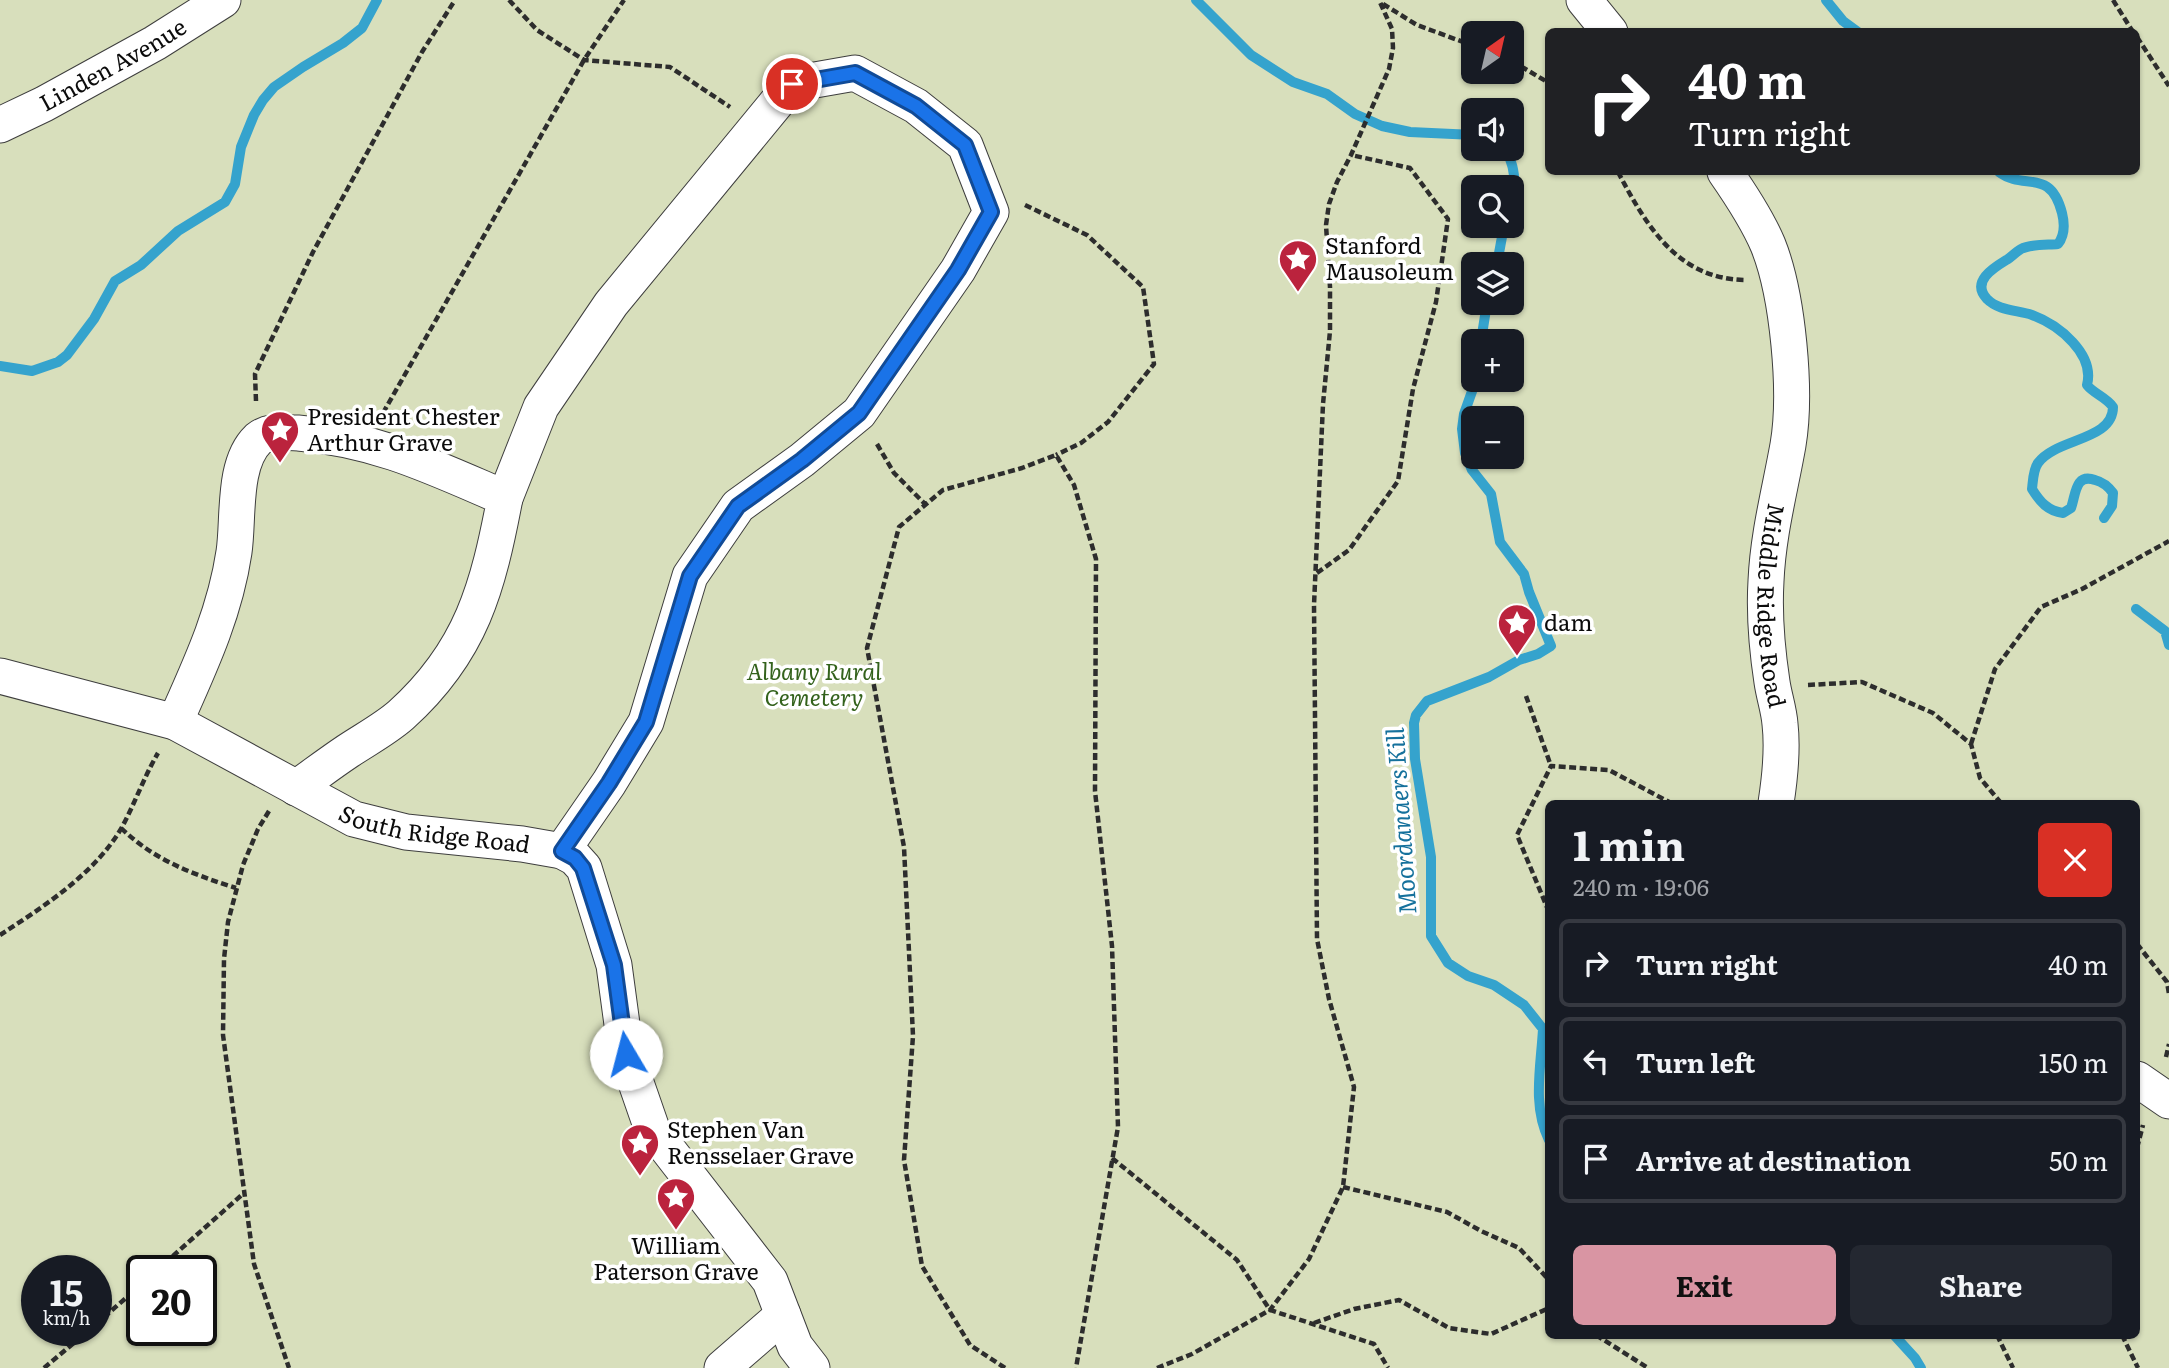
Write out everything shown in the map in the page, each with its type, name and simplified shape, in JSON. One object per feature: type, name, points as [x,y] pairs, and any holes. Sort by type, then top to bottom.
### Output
[{"type":"lane","name":"Linden Avenue","points":[[0,125],[155,43],[223,0]]},
{"type":"lane","points":[[1584,0],[1607,28]]},
{"type":"lane","points":[[296,788],[400,716],[452,657],[477,611],[490,572],[505,498],[541,407],[611,304],[792,84],[855,73],[916,106],[965,145],[991,212],[958,270],[859,413],[802,460],[738,506],[690,576],[646,722],[609,783],[562,851]]},
{"type":"lane","name":"Middle Ridge Road","points":[[1727,175],[1767,243],[1778,280],[1790,352],[1792,397],[1788,443],[1771,528],[1766,582],[1767,645],[1780,723],[1776,800]]},
{"type":"lane","points":[[175,722],[219,618],[234,551],[244,464],[257,440],[271,432],[313,435],[365,444],[394,451],[434,466],[505,498]]},
{"type":"lane","name":"South Ridge Road","points":[[0,676],[175,722],[354,819],[405,832],[522,844],[562,851],[575,858],[583,868],[614,965],[626,1054],[652,1129],[771,1282],[795,1346],[812,1368]]},
{"type":"lane","points":[[2140,1081],[2169,1101]]},
{"type":"lane","points":[[722,1368],[783,1315]]},
{"type":"path","points":[[257,440],[255,374],[313,252],[422,52],[455,0]]},
{"type":"path","points":[[509,0],[537,30],[584,60],[670,67],[729,107],[750,135]]},
{"type":"path","points":[[365,444],[584,60],[624,0]]},
{"type":"path","points":[[2113,0],[2130,28]]},
{"type":"path","points":[[1380,2],[1417,25],[1461,41]]},
{"type":"path","points":[[1157,1368],[1192,1354],[1270,1310],[1309,1259],[1343,1188],[1354,1087],[1329,999],[1317,939],[1314,605],[1323,404],[1330,331],[1326,225],[1336,181],[1351,155],[1389,69],[1393,48],[1392,29],[1380,2]]},
{"type":"path","points":[[2140,42],[2169,86]]},
{"type":"path","points":[[1524,68],[1545,81]]},
{"type":"path","points":[[1316,573],[1349,550],[1398,481],[1413,389],[1436,302],[1448,219],[1410,168],[1351,155]]},
{"type":"path","points":[[1620,175],[1647,224],[1687,264],[1717,277],[1778,280]]},
{"type":"path","points":[[991,212],[1024,204],[1087,235],[1143,287],[1154,364],[1108,422],[1081,443],[1021,468],[943,490],[899,527],[867,648],[904,847],[913,1036],[904,1160],[922,1266],[970,1345],[1005,1368]]},
{"type":"path","points":[[859,413],[894,472],[925,504]]},
{"type":"path","points":[[1056,455],[1074,485],[1096,559],[1095,791],[1112,946],[1118,1127],[1076,1368]]},
{"type":"path","points":[[1970,744],[1995,669],[2041,607],[2082,589],[2169,541]]},
{"type":"path","points":[[1772,684],[1862,682],[1933,713],[1970,744],[1980,778],[1998,800]]},
{"type":"path","points":[[1526,696],[1551,766],[1517,835],[1545,902]]},
{"type":"path","points":[[0,935],[53,900],[106,849],[121,828],[145,775],[175,722]]},
{"type":"path","points":[[1551,766],[1609,770],[1665,800]]},
{"type":"path","points":[[289,1368],[254,1264],[223,1035],[224,959],[228,922],[236,888],[264,817],[296,788]]},
{"type":"path","points":[[121,828],[136,842],[171,864],[236,888]]},
{"type":"path","points":[[2140,948],[2167,982],[2169,995]]},
{"type":"path","points":[[1112,1158],[1237,1260],[1270,1310],[1374,1344],[1388,1368]]},
{"type":"path","points":[[1343,1188],[1447,1212],[1480,1231],[1519,1248],[1545,1276]]},
{"type":"path","points":[[174,1255],[245,1193]]},
{"type":"path","points":[[112,1310],[126,1298]]},
{"type":"path","points":[[1312,1323],[1354,1309],[1399,1300],[1449,1328],[1491,1334],[1545,1310]]},
{"type":"path","points":[[1602,1339],[1648,1368]]},
{"type":"path","points":[[1999,1339],[2012,1368]]},
{"type":"path","points":[[2124,1339],[2138,1368]]},
{"type":"path","points":[[44,1368],[70,1346]]},
{"type":"green space","name":"Albany Rural Cemetery","points":[[0,0],[2169,0],[2169,1368],[0,1368]]},
{"type":"waterway","name":"Moordanaers Kill","points":[[0,366],[32,371],[58,362],[67,355],[94,319],[115,281],[141,265],[178,231],[225,202],[235,184],[241,147],[263,100],[274,87],[362,28],[377,0]]},
{"type":"waterway","name":"Moordanaers Kill","points":[[1196,0],[1251,55],[1293,82],[1327,94],[1355,114],[1382,126],[1410,132],[1461,134]]},
{"type":"waterway","points":[[1826,0],[1843,21],[1853,28]]},
{"type":"waterway","name":"Moordanaers Kill","points":[[1510,161],[1514,175]]},
{"type":"waterway","points":[[2004,175],[2035,182],[2051,190],[2062,213],[2064,230],[2058,244],[2025,247],[1991,270],[1983,281],[1982,292],[1997,306],[2032,315],[2063,333],[2073,342],[2086,362],[2087,385],[2113,407],[2111,418],[2104,427],[2057,448],[2038,463],[2032,489],[2045,505],[2063,513],[2071,508],[2080,482],[2084,479],[2100,482],[2113,493],[2112,506],[2104,518]]},
{"type":"waterway","name":"Moordanaers Kill","points":[[1499,252],[1502,238]]},
{"type":"waterway","name":"Moordanaers Kill","points":[[1483,329],[1485,315]]},
{"type":"waterway","name":"Moordanaers Kill","points":[[1472,392],[1462,429],[1465,453],[1472,470],[1491,494],[1500,542],[1524,574],[1551,646],[1489,677],[1427,701],[1416,715],[1415,759],[1431,857],[1431,936],[1448,963],[1468,976],[1494,985],[1524,1005],[1543,1029],[1539,1100],[1545,1130]]},
{"type":"waterway","points":[[2136,609],[2165,631],[2169,645]]},
{"type":"waterway","name":"Moordanaers Kill","points":[[1898,1339],[1921,1368]]},
{"type":"place","name":"Stanford Mausoleum","points":[[1298,293]]},
{"type":"place","name":"President Chester Arthur Grave","points":[[280,464]]},
{"type":"place","name":"dam","points":[[1517,657]]},
{"type":"place","name":"Stephen Van Rensselaer Grave","points":[[640,1177]]},
{"type":"place","name":"William Paterson Grave","points":[[676,1231]]},
{"type":"route","points":[[626,1054],[614,965],[583,868],[575,858],[562,851],[609,783],[646,722],[690,576],[738,506],[802,460],[859,413],[958,270],[991,212],[965,145],[916,106],[855,73],[792,84]]}]
